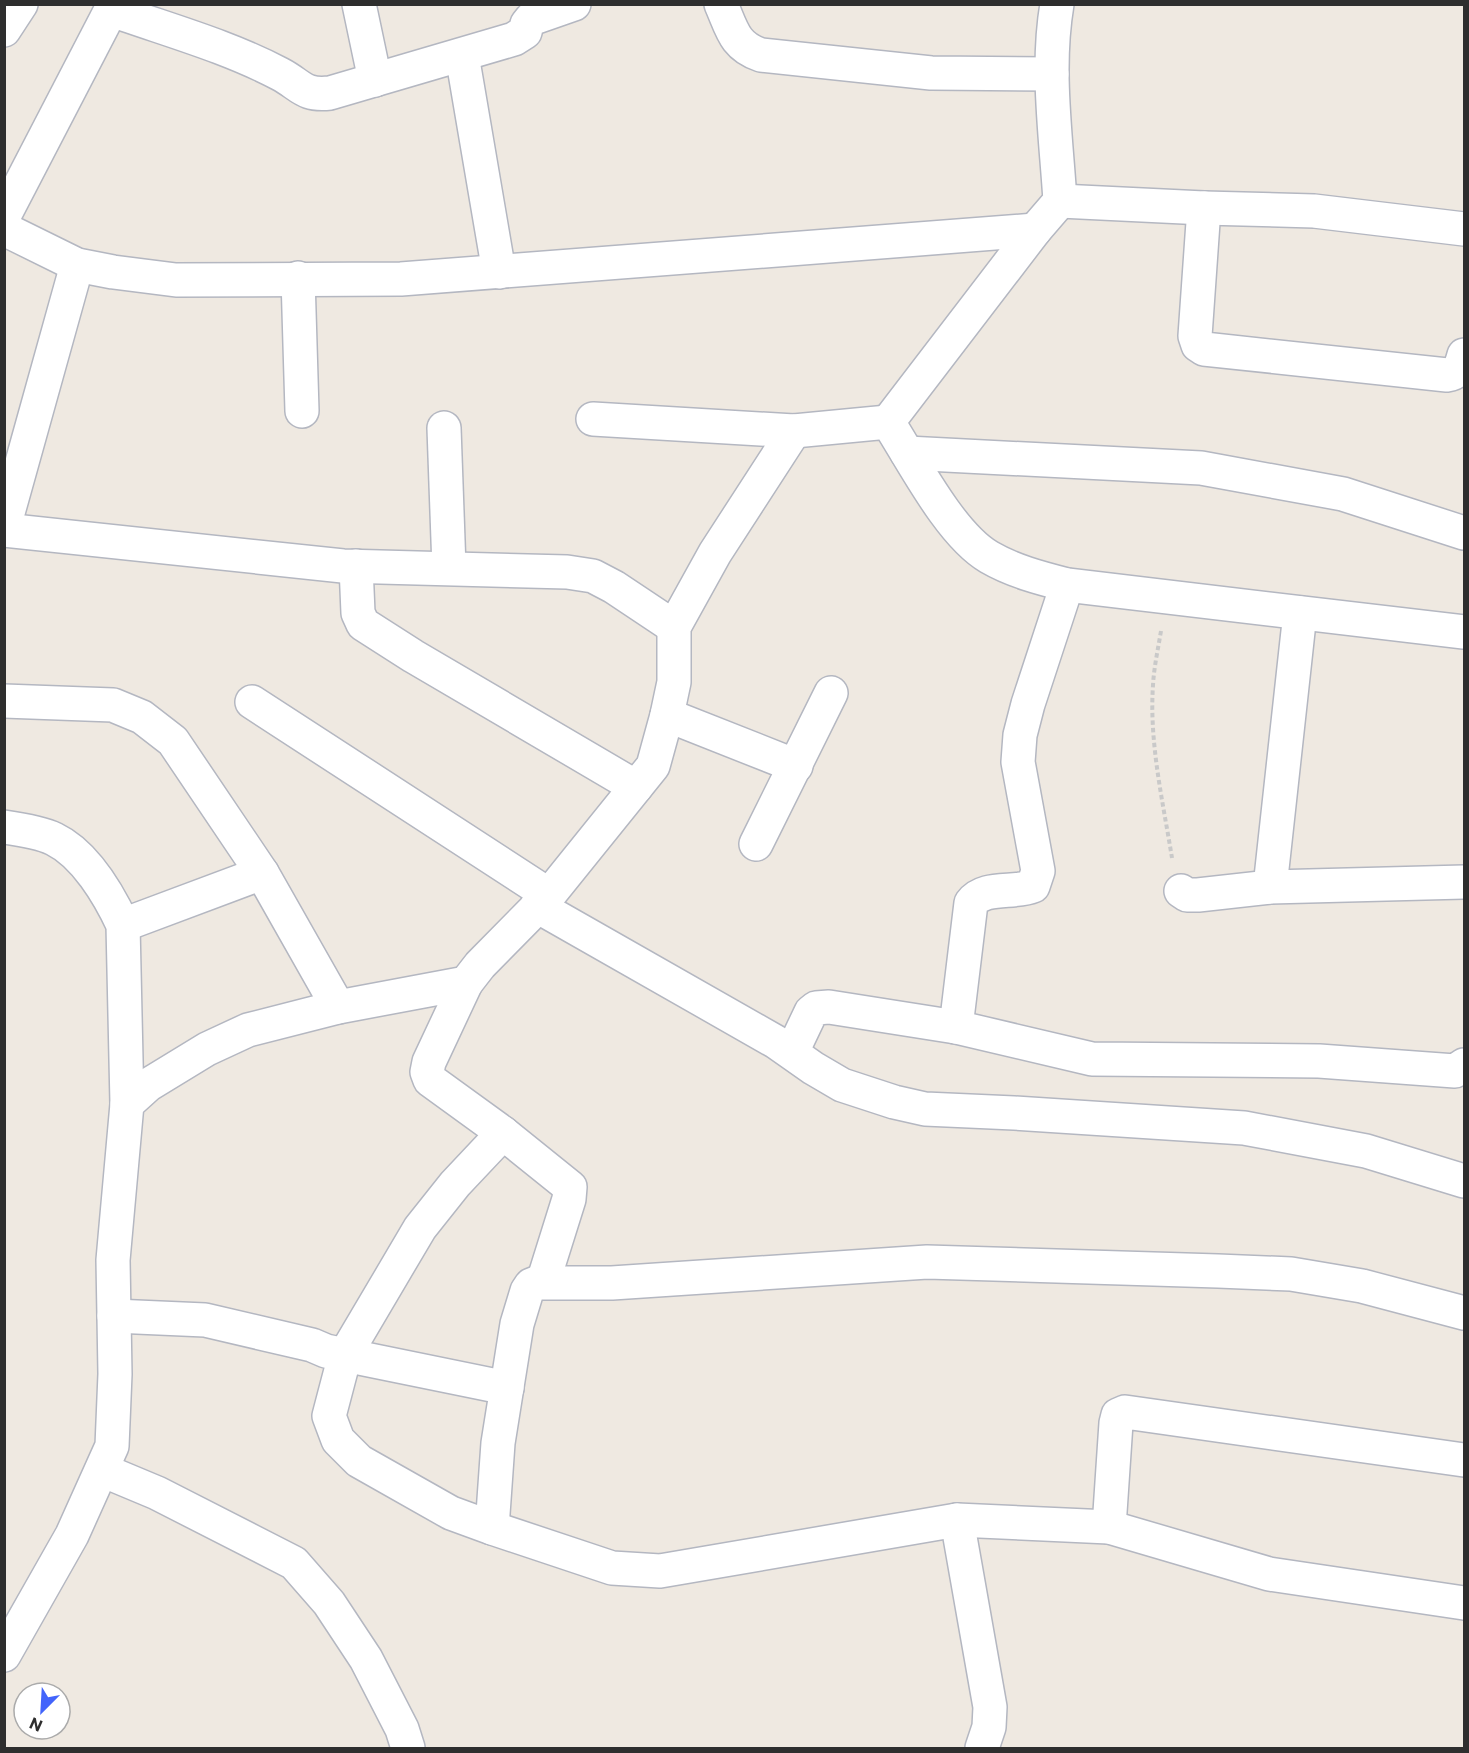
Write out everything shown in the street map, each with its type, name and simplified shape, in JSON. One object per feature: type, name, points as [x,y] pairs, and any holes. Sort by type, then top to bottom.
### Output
[{"type":"street","points":[[4,30],[21,4]]},
{"type":"street","points":[[359,4],[375,80]]},
{"type":"street","points":[[4,216],[113,7],[243,56],[286,77],[314,95],[330,93],[514,39],[525,32],[531,20],[574,4]]},
{"type":"street","points":[[721,4],[739,43],[749,51],[761,55],[931,73],[1052,74]]},
{"type":"street","points":[[593,419],[794,431],[888,422],[1035,230],[1060,201],[1052,74],[1053,30],[1057,4]]},
{"type":"street","points":[[462,55],[499,272]]},
{"type":"street","points":[[1060,201],[1314,211],[1464,229]]},
{"type":"street","points":[[1204,208],[1195,336],[1198,345],[1204,349],[1447,375],[1455,374],[1461,367],[1464,355]]},
{"type":"street","points":[[4,229],[77,265],[176,280],[401,279],[1035,230]]},
{"type":"street","points":[[77,265],[4,529],[242,556],[356,566],[538,569],[593,576],[614,587],[674,627]]},
{"type":"street","points":[[298,278],[302,411]]},
{"type":"street","points":[[888,422],[957,530],[988,557],[1029,576],[1066,585],[1464,632]]},
{"type":"street","points":[[444,428],[449,568]]},
{"type":"street","points":[[543,1282],[569,1199],[570,1187],[503,1133],[430,1080],[427,1072],[429,1062],[466,983],[480,965],[543,900],[653,766],[674,682],[674,627],[715,553],[794,431]]},
{"type":"street","points":[[908,453],[1201,468],[1343,494],[1464,533]]},
{"type":"street","points":[[356,566],[358,613],[363,624],[636,787]]},
{"type":"street","points":[[956,1027],[971,903],[980,893],[1026,889],[1034,886],[1037,879],[1038,872],[1018,762],[1020,735],[1066,585]]},
{"type":"street","points":[[1270,887],[1300,613]]},
{"type":"street","points":[[756,844],[831,693]]},
{"type":"street","points":[[4,701],[113,705],[142,717],[173,741],[262,873],[338,1007]]},
{"type":"street","points":[[252,702],[543,900],[842,1085],[894,1102],[925,1109],[1244,1128],[1366,1151],[1464,1181]]},
{"type":"street","points":[[667,715],[796,766]]},
{"type":"street","points":[[4,827],[54,839],[79,857],[111,899],[123,925],[127,1104],[113,1260],[115,1374],[112,1446],[72,1535],[4,1655]]},
{"type":"street","points":[[123,925],[262,873]]},
{"type":"street","points":[[1181,891],[1187,895],[1198,895],[1270,887],[1464,882]]},
{"type":"street","points":[[127,1104],[148,1085],[217,1044],[248,1030],[338,1007],[466,983]]},
{"type":"street","points":[[792,1052],[811,1012],[816,1008],[829,1007],[956,1027],[1092,1059],[1319,1061],[1455,1071],[1464,1065]]},
{"type":"street","points":[[503,1133],[455,1184],[420,1228],[345,1355],[329,1416],[338,1440],[359,1461],[451,1513],[612,1568],[660,1571],[957,1520],[1109,1527],[1269,1574],[1464,1603]]},
{"type":"street","points":[[492,1528],[498,1443],[517,1324],[527,1291],[531,1285],[543,1282],[612,1283],[927,1262],[1207,1270],[1291,1274],[1362,1286],[1464,1313]]},
{"type":"street","points":[[114,1316],[205,1320],[312,1345],[326,1351],[507,1388]]},
{"type":"street","points":[[1109,1527],[1116,1423],[1118,1415],[1125,1412],[1464,1460]]},
{"type":"street","points":[[102,1470],[157,1492],[294,1563],[328,1603],[366,1659],[402,1729],[408,1749]]},
{"type":"street","points":[[957,1520],[990,1707],[982,1749]]},
{"type":"path","points":[[1166,597],[1153,685],[1153,717],[1159,776],[1177,884],[1181,891]]}]
